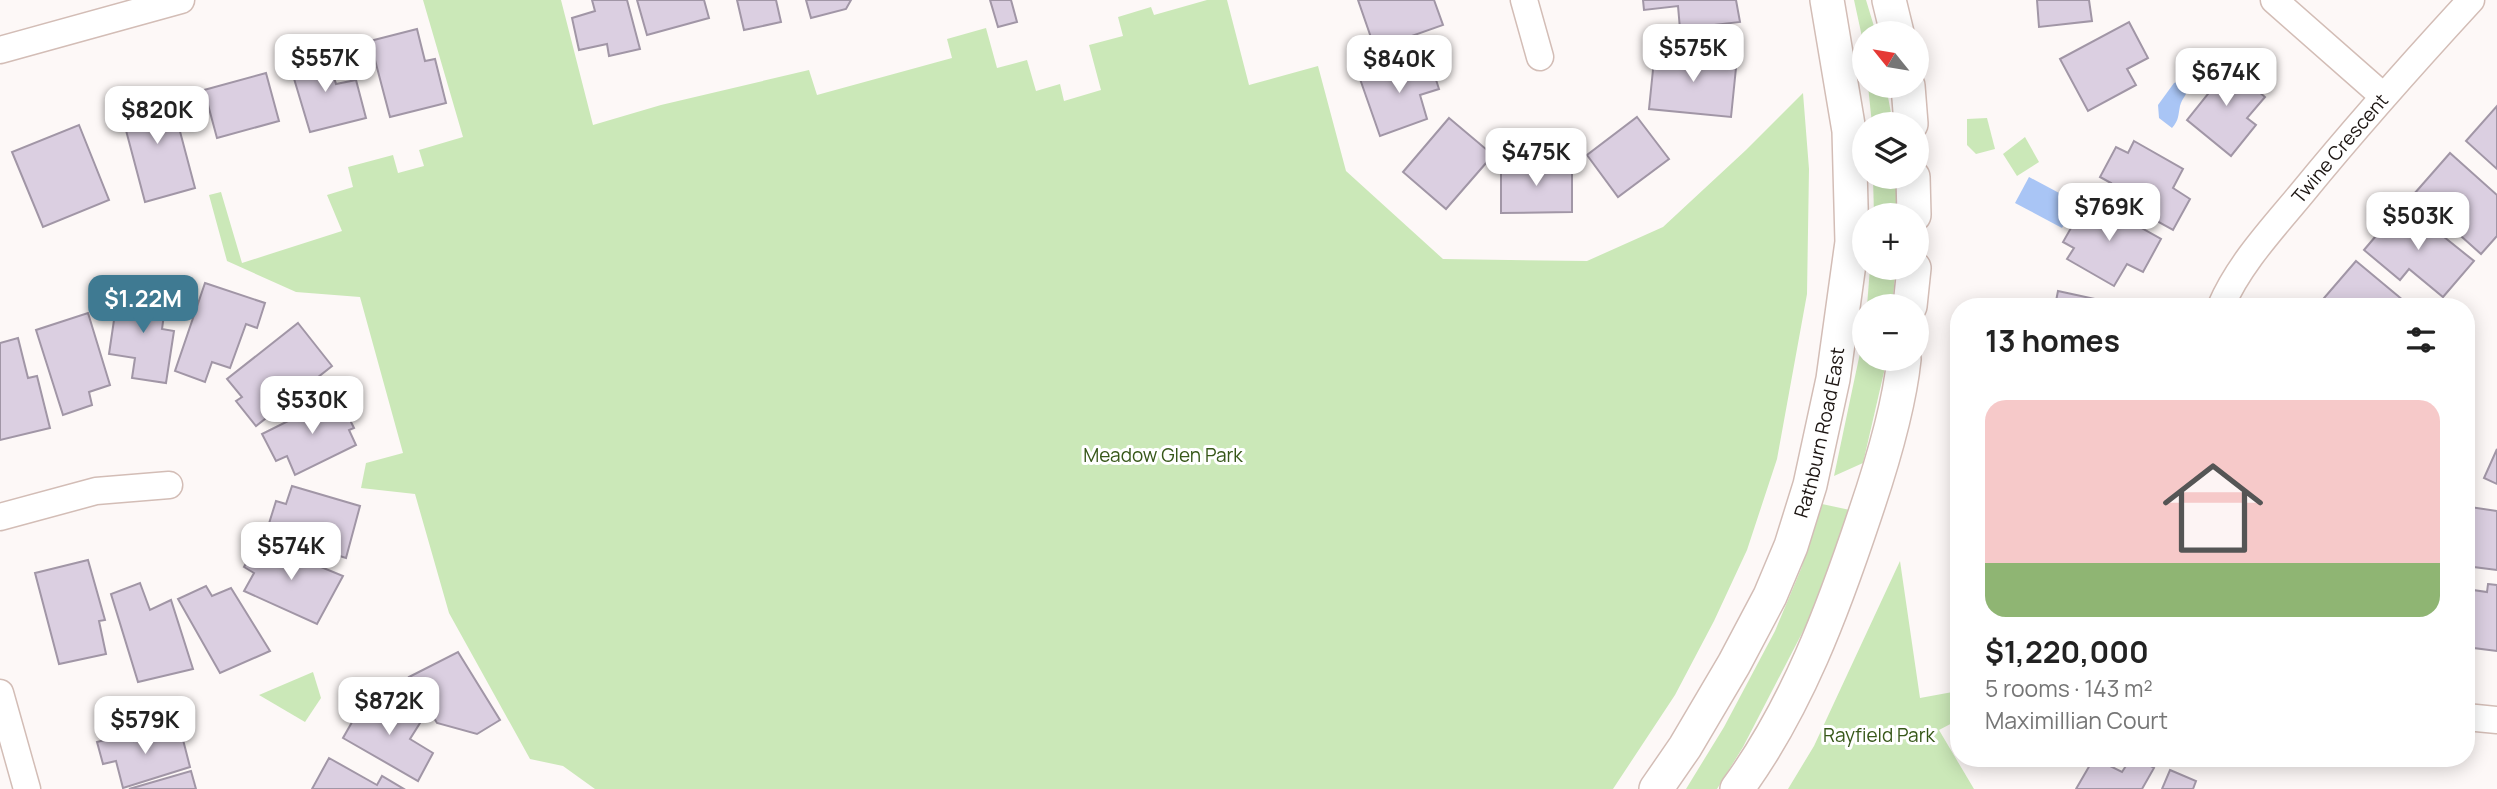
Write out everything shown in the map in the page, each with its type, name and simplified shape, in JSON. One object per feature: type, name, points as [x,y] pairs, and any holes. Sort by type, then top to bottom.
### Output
[{"type":"street","points":[[0,50],[181,0]]},
{"type":"street","points":[[1524,0],[1540,57]]},
{"type":"street","name":"Rathburn Road East","points":[[1656,789],[1685,747],[1770,596],[1791,546],[1810,485],[1835,365],[1852,242],[1849,131],[1827,0]]},
{"type":"street","points":[[1889,0],[1894,21]]},
{"type":"street","points":[[2274,0],[2383,96]]},
{"type":"street","name":"Twine Crescent","points":[[2225,298],[2263,240],[2383,96],[2471,0]]},
{"type":"street","points":[[1737,789],[1790,701],[1813,656],[1850,559],[1882,463],[1901,371]]},
{"type":"street","points":[[0,517],[96,491],[169,485]]},
{"type":"street","points":[[0,693],[27,789]]},
{"type":"street","points":[[2475,718],[2497,720]]},
{"type":"green space","name":"Meadow Glen Park","points":[[423,0],[561,0],[593,125],[661,105],[809,70],[817,95],[952,58],[947,39],[986,28],[997,68],[1027,60],[1036,91],[1060,84],[1064,101],[1101,90],[1089,45],[1123,36],[1118,17],[1151,7],[1154,15],[1207,0],[1227,0],[1249,85],[1318,66],[1346,171],[1443,259],[1587,261],[1663,227],[1803,93],[1809,169],[1807,294],[1777,459],[1747,550],[1675,695],[1613,789],[595,789],[563,766],[530,759],[449,613],[415,494],[361,488],[366,463],[403,453],[360,297],[296,292],[227,261],[209,195],[221,192],[242,263],[342,231],[327,195],[353,187],[348,167],[393,155],[398,173],[424,166],[419,150],[463,137]]},
{"type":"green space","points":[[1854,0],[1866,0],[1872,21],[1859,21]]},
{"type":"green space","points":[[1869,98],[1888,98],[1891,112],[1871,112]]},
{"type":"green space","points":[[1987,118],[1995,149],[1976,154],[1967,145],[1967,119]]},
{"type":"green space","points":[[2025,137],[2039,162],[2017,176],[2003,154]]},
{"type":"green space","points":[[1873,189],[1896,189],[1897,203],[1874,203]]},
{"type":"green space","points":[[1869,280],[1895,280],[1893,294],[1868,294]]},
{"type":"green space","points":[[1856,371],[1884,371],[1863,463],[1834,476]]},
{"type":"green space","points":[[1822,504],[1850,510],[1814,610],[1743,747],[1717,789],[1686,789],[1724,727],[1775,631],[1801,569]]},
{"type":"green space","name":"Rayfield Park","points":[[1900,561],[1920,698],[1950,692],[1950,724],[1939,730],[1950,749],[1950,767],[1961,767],[1974,789],[1788,789],[1814,746]]},
{"type":"green space","points":[[313,672],[321,698],[305,722],[259,695]]},
{"type":"water","points":[[2182,80],[2189,85],[2172,128],[2159,118],[2158,105],[2174,83]]},
{"type":"water","points":[[2029,177],[2076,202],[2062,228],[2015,203]]},
{"type":"building","points":[[592,0],[627,0],[640,49],[609,56],[607,44],[579,50],[572,18],[595,11]]},
{"type":"building","points":[[637,0],[704,0],[709,18],[647,35]]},
{"type":"building","points":[[737,0],[776,0],[781,22],[744,30]]},
{"type":"building","points":[[806,0],[851,0],[846,9],[811,18]]},
{"type":"building","points":[[990,0],[1011,0],[1017,22],[998,27]]},
{"type":"building","points":[[1358,0],[1434,0],[1443,25],[1375,49]]},
{"type":"building","points":[[1643,0],[1736,0],[1740,22],[1680,29],[1678,6],[1644,10]]},
{"type":"building","points":[[2037,0],[2089,0],[2092,21],[2039,27]]},
{"type":"building","points":[[2129,22],[2148,58],[2127,69],[2136,85],[2088,111],[2060,59]]},
{"type":"building","points":[[417,29],[425,61],[435,59],[446,103],[390,117],[370,41]]},
{"type":"building","points":[[1655,50],[1737,58],[1731,117],[1649,109]]},
{"type":"building","points":[[326,51],[336,84],[356,80],[366,118],[310,132],[289,62]]},
{"type":"building","points":[[1429,58],[1439,89],[1420,95],[1427,119],[1380,136],[1360,79]]},
{"type":"building","points":[[2221,59],[2265,97],[2247,118],[2256,125],[2231,156],[2187,120],[2208,94],[2198,86]]},
{"type":"building","points":[[266,73],[279,121],[217,138],[204,90]]},
{"type":"building","points":[[169,90],[195,188],[145,202],[119,104]]},
{"type":"building","points":[[2497,106],[2497,169],[2466,141]]},
{"type":"building","points":[[1637,117],[1669,159],[1618,197],[1587,155]]},
{"type":"building","points":[[1449,118],[1493,155],[1446,209],[1403,172]]},
{"type":"building","points":[[79,125],[109,200],[43,227],[12,152]]},
{"type":"building","points":[[2134,141],[2183,169],[2173,188],[2190,199],[2173,230],[2106,193],[2111,183],[2100,177],[2116,147],[2128,153]]},
{"type":"building","points":[[2450,153],[2497,195],[2497,236],[2481,254],[2414,194]]},
{"type":"building","points":[[1501,164],[1572,164],[1572,212],[1501,213]]},
{"type":"building","points":[[2088,198],[2161,239],[2143,272],[2127,264],[2114,286],[2067,259],[2074,248],[2063,242]]},
{"type":"building","points":[[2403,204],[2474,261],[2443,297],[2409,269],[2400,280],[2364,250]]},
{"type":"building","points":[[2356,261],[2400,298],[2324,298]]},
{"type":"building","points":[[205,283],[265,303],[257,328],[246,324],[230,368],[212,362],[205,382],[175,371]]},
{"type":"building","points":[[143,289],[167,293],[162,329],[174,331],[166,383],[132,378],[135,358],[109,354],[118,293],[142,297]]},
{"type":"building","points":[[2058,291],[2090,298],[2057,298]]},
{"type":"building","points":[[88,313],[110,385],[89,392],[92,405],[63,415],[36,330]]},
{"type":"building","points":[[298,323],[332,366],[256,426],[236,401],[242,397],[227,379]]},
{"type":"building","points":[[18,338],[28,378],[37,376],[50,428],[0,440],[0,343]]},
{"type":"building","points":[[338,396],[354,428],[349,430],[356,445],[295,475],[287,456],[276,461],[262,434]]},
{"type":"building","points":[[2497,449],[2497,484],[2484,478]]},
{"type":"building","points":[[292,486],[360,506],[346,558],[266,533],[276,501],[286,504]]},
{"type":"building","points":[[2475,508],[2497,511],[2497,570],[2475,567]]},
{"type":"building","points":[[258,541],[343,576],[317,624],[244,591],[254,573],[244,567]]},
{"type":"building","points":[[88,560],[105,620],[99,621],[106,654],[59,664],[35,573]]},
{"type":"building","points":[[140,583],[150,610],[171,600],[193,669],[138,682],[111,594]]},
{"type":"building","points":[[2488,584],[2497,585],[2497,651],[2475,648],[2475,590],[2487,592]]},
{"type":"building","points":[[206,586],[212,596],[231,588],[270,651],[220,673],[178,599]]},
{"type":"building","points":[[458,652],[500,720],[477,734],[437,723],[409,677]]},
{"type":"building","points":[[368,694],[420,723],[410,739],[433,753],[418,781],[343,738]]},
{"type":"building","points":[[180,728],[190,767],[123,788],[116,761],[103,764],[97,742],[132,733],[134,741]]},
{"type":"building","points":[[329,758],[377,785],[382,776],[404,789],[312,789]]},
{"type":"building","points":[[2089,767],[2112,767],[2122,772],[2125,767],[2154,768],[2142,789],[2076,789]]},
{"type":"building","points":[[2170,770],[2196,781],[2193,789],[2162,789]]},
{"type":"building","points":[[191,771],[196,789],[129,789]]}]
